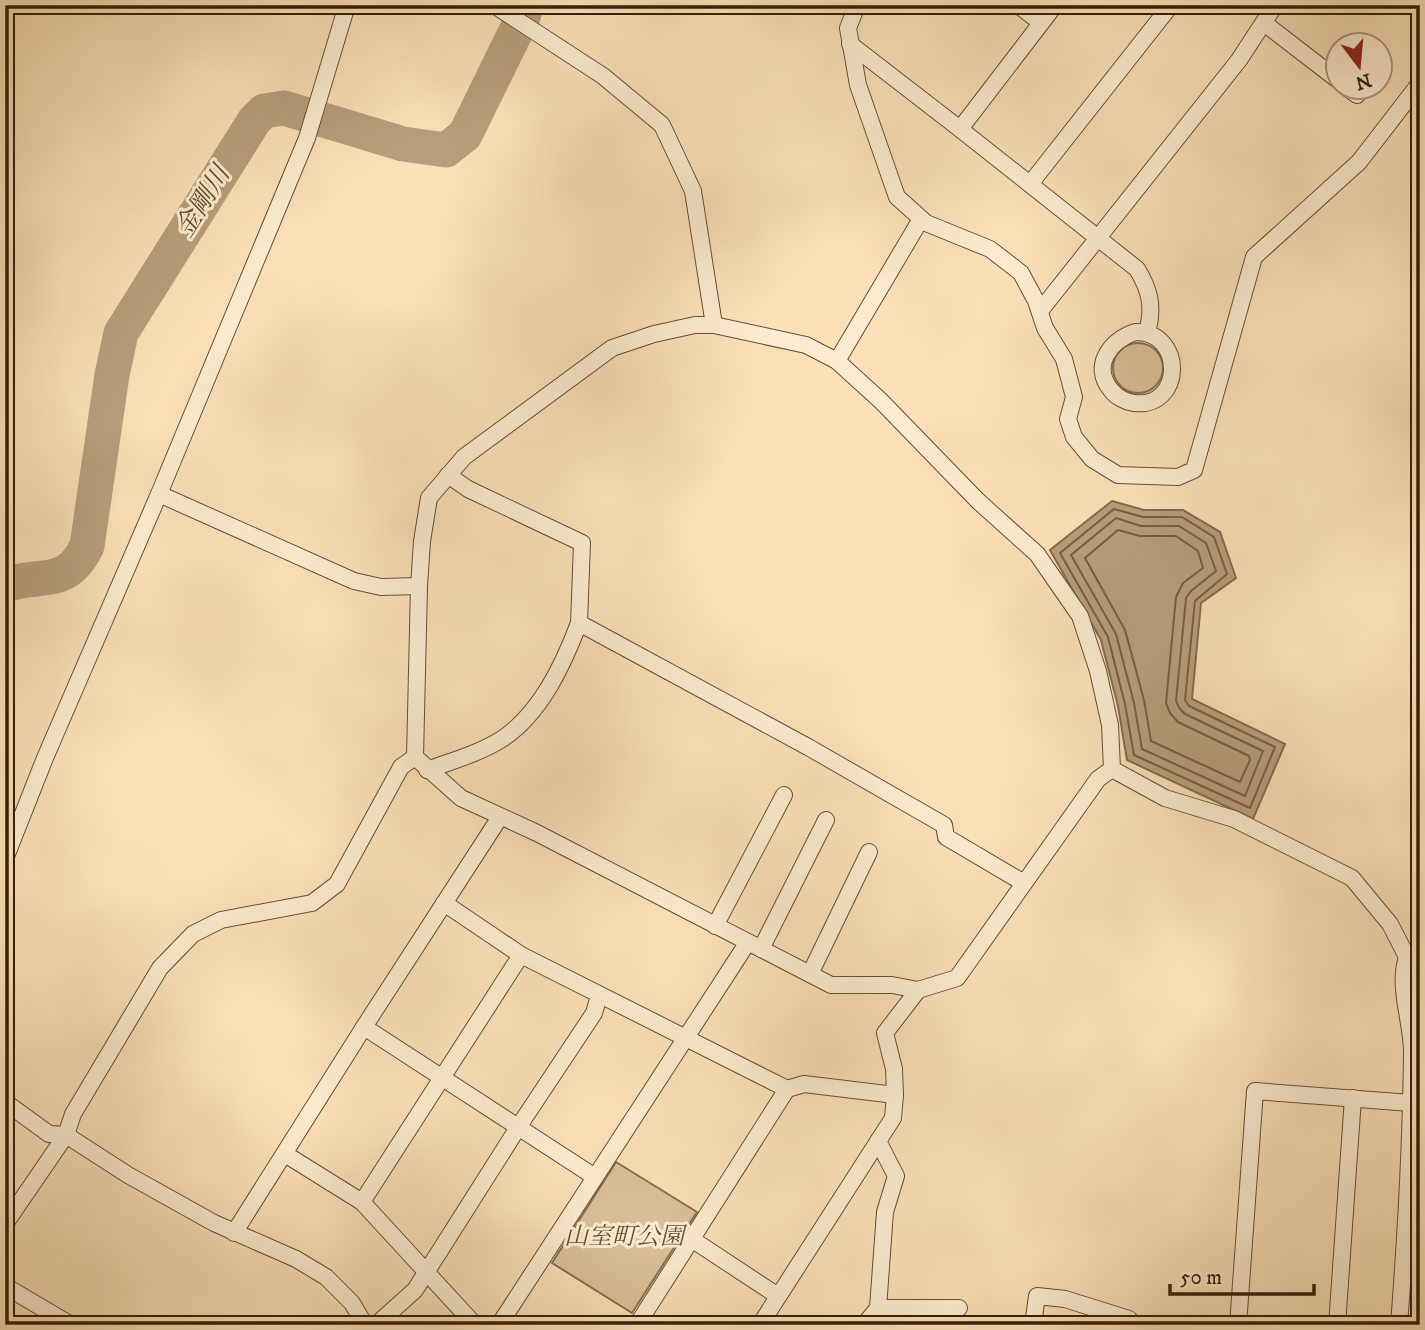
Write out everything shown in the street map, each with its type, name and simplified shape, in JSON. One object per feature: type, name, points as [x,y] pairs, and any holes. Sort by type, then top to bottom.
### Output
[{"type":"street","points":[[5,859],[45,758],[159,494],[307,138],[347,5]]},
{"type":"street","points":[[494,5],[603,76],[662,125],[693,191],[714,325]]},
{"type":"street","points":[[857,5],[848,28],[858,85],[896,194],[920,219],[990,249],[1021,273],[1045,328],[1064,359],[1074,397],[1068,419],[1074,437],[1093,459],[1118,475],[1178,477],[1194,470],[1254,257],[1359,162],[1420,83]]},
{"type":"street","points":[[1018,5],[1041,23]]},
{"type":"street","points":[[960,129],[1055,5]]},
{"type":"street","points":[[1030,184],[1171,5]]},
{"type":"street","points":[[1040,312],[1239,60],[1275,5]]},
{"type":"street","points":[[1264,23],[1324,69]]},
{"type":"street","points":[[850,44],[1137,269],[1145,282],[1152,307],[1147,332]]},
{"type":"street","points":[[837,361],[920,219]]},
{"type":"street","points":[[695,325],[714,325],[806,345],[837,361],[881,401],[978,500],[1037,554],[1080,616],[1098,671],[1110,725],[1112,769],[1098,779],[957,978],[918,990],[892,985],[831,985],[537,833],[461,798],[415,757],[419,586],[422,541],[429,498],[464,457],[612,348],[654,334],[695,325]]},
{"type":"street","points":[[1135,332],[1147,332],[1166,348],[1173,370],[1164,393],[1154,401],[1142,404],[1118,397],[1111,390],[1106,382],[1104,363],[1112,344],[1135,332]]},
{"type":"street","points":[[427,770],[500,740],[526,719],[566,656],[579,623],[582,543],[468,489],[448,475]]},
{"type":"street","points":[[159,494],[354,582],[381,587],[419,586]]},
{"type":"street","points":[[579,623],[808,747],[944,825],[946,837],[1024,883]]},
{"type":"street","points":[[5,1224],[66,1135],[73,1114],[160,968],[192,934],[221,919],[312,903],[337,884],[401,767],[415,757]]},
{"type":"street","points":[[1112,769],[1165,797],[1234,819],[1352,878],[1413,955],[1402,971],[1412,1047],[1405,1254],[1399,1325]]},
{"type":"street","points":[[715,926],[785,795]]},
{"type":"street","points":[[234,1233],[500,817]]},
{"type":"street","points":[[499,1325],[687,1038],[755,946],[825,820]]},
{"type":"street","points":[[810,974],[869,852]]},
{"type":"street","points":[[444,903],[521,955],[787,1089]]},
{"type":"street","points":[[362,1202],[521,955]]},
{"type":"street","points":[[760,1325],[893,1118],[894,1069],[885,1033],[918,990]]},
{"type":"street","points":[[376,1325],[415,1290],[594,1013],[599,996]]},
{"type":"street","points":[[364,1027],[595,1177]]},
{"type":"street","points":[[637,1325],[787,1089],[804,1084],[895,1095]]},
{"type":"street","points":[[1238,1325],[1255,1091],[1411,1103]]},
{"type":"street","points":[[1337,1325],[1353,1098]]},
{"type":"street","points":[[5,1102],[49,1134],[66,1135],[128,1175],[234,1233],[296,1259],[326,1277],[352,1303],[365,1325]]},
{"type":"street","points":[[864,1325],[878,1308],[885,1212],[896,1176],[878,1141]]},
{"type":"street","points":[[285,1154],[362,1202],[475,1325]]},
{"type":"street","points":[[692,1240],[778,1296]]},
{"type":"street","points":[[5,1286],[71,1325]]},
{"type":"street","points":[[1033,1325],[1037,1296],[1065,1299],[1129,1319]]},
{"type":"street","points":[[878,1308],[959,1308]]},
{"type":"green space","points":[[1138,343],[1156,350],[1163,368],[1156,386],[1138,393],[1120,386],[1113,368],[1120,350]]},
{"type":"green space","name":"山室町公園","points":[[616,1162],[697,1212],[632,1313],[552,1263]]},
{"type":"water","points":[[1112,501],[1144,510],[1183,510],[1220,532],[1236,578],[1201,603],[1192,699],[1285,744],[1253,819],[1127,760],[1118,706],[1101,640],[1050,550]]},
{"type":"waterway","name":"金剛川","points":[[5,585],[62,574],[71,568],[87,546],[112,375],[121,333],[254,121],[264,111],[284,108],[403,144],[446,150],[465,135],[523,17],[526,5]]}]
